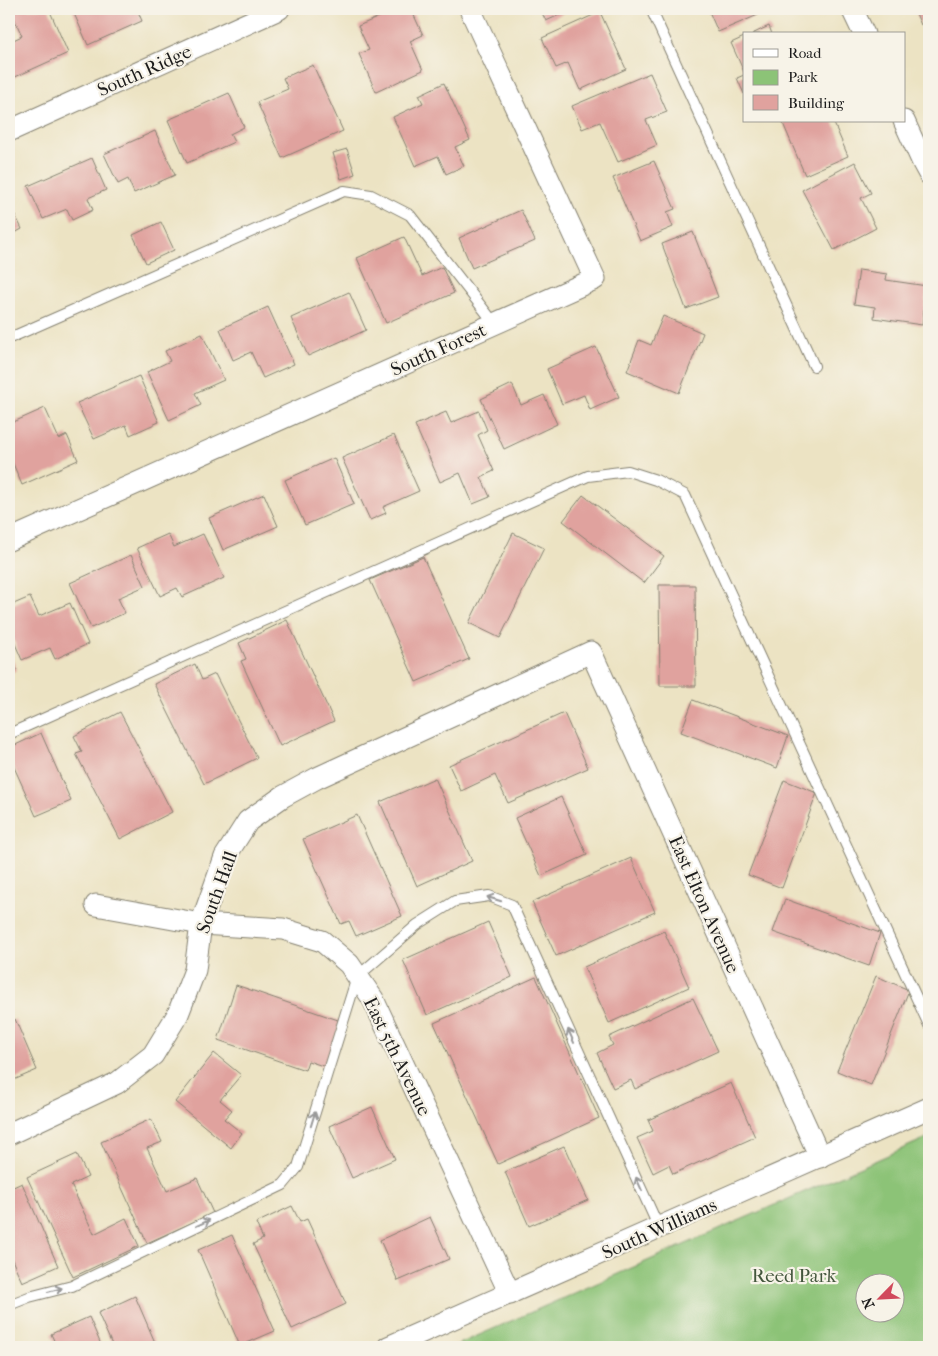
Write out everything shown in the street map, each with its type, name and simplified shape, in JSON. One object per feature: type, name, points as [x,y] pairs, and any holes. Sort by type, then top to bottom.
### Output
[{"type":"street","name":"South Ridge","points":[[9,131],[279,9]]},
{"type":"street","name":"South Forest","points":[[9,540],[595,279],[470,9]]},
{"type":"street","points":[[852,9],[863,32]]},
{"type":"street","points":[[905,122],[927,166]]},
{"type":"street","name":"South Hall","points":[[9,1134],[117,1083],[153,1055],[178,1014],[195,970],[201,924],[225,857],[248,820],[282,797],[317,778],[591,652]]},
{"type":"street","name":"East Elton Avenue","points":[[591,652],[820,1157]]},
{"type":"street","name":"East 5th Avenue","points":[[96,905],[201,924],[283,929],[322,941],[349,964],[373,999],[510,1294]]},
{"type":"street","name":"South Williams","points":[[388,1347],[929,1108]]},
{"type":"lane","points":[[651,9],[814,366]]},
{"type":"lane","points":[[9,334],[12,337],[344,191],[371,195],[410,215],[495,324]]},
{"type":"lane","points":[[9,734],[588,476],[628,471],[656,480],[685,495],[929,1025]]},
{"type":"lane","points":[[9,1305],[29,1297],[72,1286],[283,1185],[298,1167],[358,977],[417,925],[455,901],[489,896],[512,905],[659,1228]]},
{"type":"green space","name":"Reed Park","points":[[929,1137],[929,1347],[452,1347]]},
{"type":"building","points":[[15,9],[49,9],[68,53],[13,78],[9,68],[9,42],[22,36],[11,11]]},
{"type":"building","points":[[72,9],[137,9],[142,21],[88,45]]},
{"type":"building","points":[[398,9],[411,9],[423,35],[410,41],[423,70],[376,92],[359,54],[369,50],[358,26]]},
{"type":"building","points":[[540,9],[573,9],[546,21]]},
{"type":"building","points":[[708,9],[772,9],[718,32]]},
{"type":"building","points":[[914,9],[929,9],[929,21],[921,25]]},
{"type":"building","points":[[600,12],[626,69],[580,90],[568,63],[556,68],[542,38]]},
{"type":"building","points":[[769,26],[771,32],[756,32]]},
{"type":"building","points":[[743,37],[743,70],[731,43]]},
{"type":"building","points":[[313,65],[343,131],[282,158],[257,102],[288,89],[283,78]]},
{"type":"building","points":[[650,73],[667,112],[646,120],[657,145],[618,162],[600,122],[582,129],[572,106]]},
{"type":"building","points":[[743,75],[743,92],[737,78]]},
{"type":"building","points":[[444,83],[470,140],[455,147],[464,166],[446,174],[438,156],[415,166],[393,117],[423,103],[419,95]]},
{"type":"building","points":[[229,93],[244,127],[230,134],[234,142],[187,163],[168,120]]},
{"type":"building","points":[[782,122],[833,122],[848,156],[805,175]]},
{"type":"building","points":[[155,131],[175,175],[134,193],[128,179],[118,184],[104,154]]},
{"type":"building","points":[[347,149],[355,174],[341,179],[333,153]]},
{"type":"building","points":[[92,158],[106,190],[88,198],[93,210],[72,220],[67,209],[43,219],[28,186]]},
{"type":"building","points":[[654,161],[675,209],[667,212],[673,227],[640,241],[613,178]]},
{"type":"building","points":[[855,162],[871,193],[861,198],[876,228],[834,250],[802,190]]},
{"type":"building","points":[[9,202],[22,229],[9,236]]},
{"type":"building","points":[[521,210],[535,241],[472,268],[459,238]]},
{"type":"building","points":[[161,222],[174,250],[146,263],[133,235]]},
{"type":"building","points":[[693,232],[718,297],[686,309],[662,244]]},
{"type":"building","points":[[404,237],[422,276],[442,267],[454,293],[386,323],[357,258]]},
{"type":"building","points":[[859,270],[887,274],[886,280],[927,286],[922,325],[874,318],[875,307],[854,304]]},
{"type":"building","points":[[349,292],[366,330],[308,356],[291,318]]},
{"type":"building","points":[[268,307],[294,364],[263,378],[251,352],[233,360],[220,329]]},
{"type":"building","points":[[663,316],[703,333],[679,393],[627,371],[639,340],[651,345]]},
{"type":"building","points":[[202,334],[224,380],[195,393],[201,405],[169,420],[147,372],[170,361],[165,351]]},
{"type":"building","points":[[596,347],[619,397],[590,410],[584,395],[562,404],[547,369]]},
{"type":"building","points":[[139,376],[159,422],[130,435],[126,425],[94,439],[77,403]]},
{"type":"building","points":[[512,384],[521,405],[544,395],[557,424],[504,449],[481,399]]},
{"type":"building","points":[[45,408],[59,439],[67,435],[78,460],[22,485],[9,454],[9,424]]},
{"type":"building","points":[[479,411],[487,430],[478,435],[494,471],[481,477],[490,497],[473,504],[460,473],[440,482],[415,425],[446,412],[451,423]]},
{"type":"building","points":[[394,435],[419,491],[383,507],[386,513],[370,520],[342,458]]},
{"type":"building","points":[[334,458],[354,504],[305,525],[285,480]]},
{"type":"building","points":[[264,494],[278,526],[223,550],[209,518]]},
{"type":"building","points":[[583,495],[664,556],[644,583],[563,521]]},
{"type":"building","points":[[513,533],[544,548],[500,638],[469,623]]},
{"type":"building","points":[[168,534],[174,547],[203,534],[224,578],[182,597],[177,588],[160,596],[137,548]]},
{"type":"building","points":[[131,555],[145,586],[118,598],[125,613],[91,628],[70,583]]},
{"type":"building","points":[[423,557],[469,659],[416,682],[370,580]]},
{"type":"building","points":[[659,585],[695,585],[696,686],[660,686]]},
{"type":"building","points":[[30,597],[39,616],[70,603],[88,644],[55,659],[50,648],[22,660],[9,630],[9,606]]},
{"type":"building","points":[[287,620],[334,721],[280,746],[241,661],[246,659],[239,643]]},
{"type":"building","points":[[9,652],[17,670],[9,674]]},
{"type":"building","points":[[195,664],[202,680],[215,674],[257,758],[204,784],[154,684]]},
{"type":"building","points":[[693,700],[788,736],[777,768],[681,732]]},
{"type":"building","points":[[120,712],[172,812],[120,839],[76,754],[82,752],[74,736]]},
{"type":"building","points":[[564,713],[588,768],[508,803],[495,775],[461,791],[449,765]]},
{"type":"building","points":[[41,733],[71,801],[36,816],[9,756],[9,748]]},
{"type":"building","points":[[435,778],[472,861],[417,886],[380,802]]},
{"type":"building","points":[[784,780],[817,793],[782,888],[748,875]]},
{"type":"building","points":[[561,797],[587,855],[541,876],[515,818]]},
{"type":"building","points":[[357,815],[402,916],[356,936],[349,921],[341,924],[303,839]]},
{"type":"building","points":[[631,858],[655,912],[556,956],[532,902]]},
{"type":"building","points":[[785,899],[880,933],[869,966],[773,932]]},
{"type":"building","points":[[488,922],[512,977],[427,1015],[403,960]]},
{"type":"building","points":[[664,931],[689,987],[609,1023],[584,967]]},
{"type":"building","points":[[876,976],[909,990],[871,1085],[837,1071]]},
{"type":"building","points":[[536,977],[599,1118],[498,1164],[434,1023]]},
{"type":"building","points":[[236,985],[341,1021],[326,1067],[308,1061],[305,1070],[218,1040]]},
{"type":"building","points":[[693,998],[718,1051],[635,1089],[631,1080],[613,1088],[597,1053],[613,1045],[609,1037]]},
{"type":"building","points":[[15,1019],[37,1070],[9,1082],[9,1022]]},
{"type":"building","points":[[214,1053],[241,1075],[220,1100],[232,1110],[224,1119],[242,1133],[231,1148],[175,1102]]},
{"type":"building","points":[[731,1083],[755,1137],[673,1174],[669,1165],[653,1173],[637,1138],[653,1131],[648,1120]]},
{"type":"building","points":[[372,1107],[395,1159],[352,1178],[329,1126]]},
{"type":"building","points":[[151,1119],[162,1142],[147,1148],[167,1191],[197,1178],[213,1213],[147,1243],[101,1142]]},
{"type":"building","points":[[564,1146],[588,1200],[529,1226],[505,1172]]},
{"type":"building","points":[[77,1154],[88,1177],[71,1185],[94,1234],[126,1218],[139,1246],[73,1277],[27,1177]]},
{"type":"building","points":[[22,1183],[58,1266],[22,1282],[9,1253],[9,1189]]},
{"type":"building","points":[[292,1206],[300,1222],[307,1219],[346,1304],[292,1329],[253,1244],[263,1239],[256,1223]]},
{"type":"building","points":[[430,1217],[449,1259],[398,1281],[380,1240]]},
{"type":"building","points":[[232,1235],[275,1331],[240,1346],[198,1250]]},
{"type":"building","points":[[135,1296],[157,1347],[113,1347],[98,1313]]},
{"type":"building","points":[[89,1317],[102,1347],[57,1347],[51,1334]]}]
